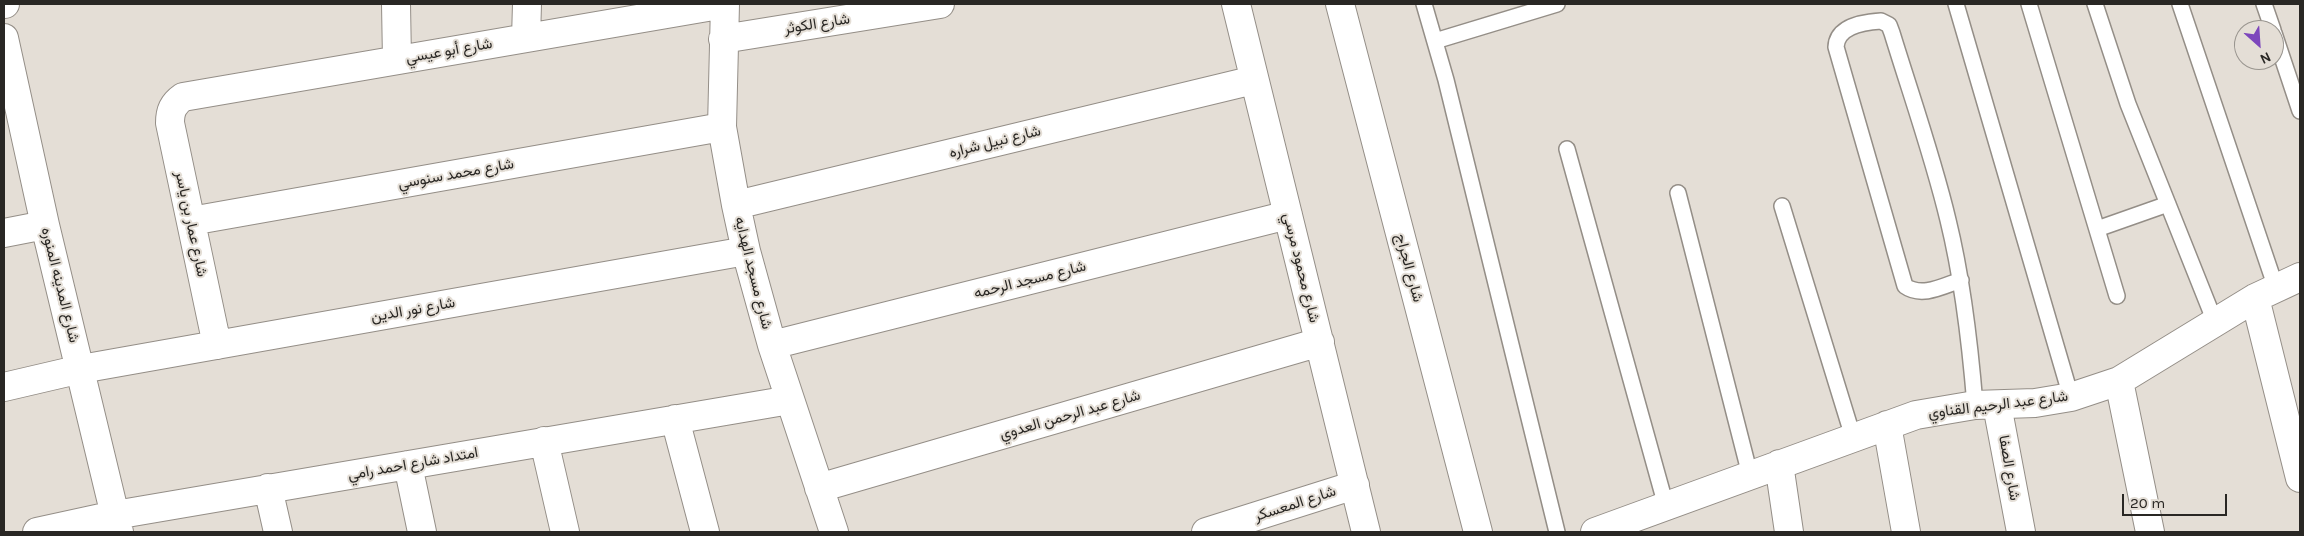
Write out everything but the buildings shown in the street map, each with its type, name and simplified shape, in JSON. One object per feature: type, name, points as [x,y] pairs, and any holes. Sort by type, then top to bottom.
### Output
[{"type":"street","points":[[396,4],[398,60]]},
{"type":"street","points":[[526,38],[527,4]]},
{"type":"street","name":"شارع أبو عيسي","points":[[175,103],[183,97],[725,4]]},
{"type":"street","name":"شارع مسجد الهدايه","points":[[725,4],[722,127],[736,205],[746,251],[772,344],[834,532]]},
{"type":"street","name":"شارع الكوثر","points":[[723,39],[940,4]]},
{"type":"street","name":"شارع محمود مرسي","points":[[1236,4],[1366,532]]},
{"type":"street","name":"شارع الجراج","points":[[1340,4],[1478,532]]},
{"type":"street","name":"شارع المدينه المنوره","points":[[4,38],[7,69],[117,523]]},
{"type":"street","name":"شارع نبيل شراره","points":[[736,205],[1254,80]]},
{"type":"street","name":"شارع عمار بن ياسر","points":[[175,103],[170,112],[170,123],[217,345]]},
{"type":"street","name":"شارع محمد سنوسي","points":[[191,221],[722,127]]},
{"type":"street","name":"شارع مسجد الرحمه","points":[[772,344],[1288,215]]},
{"type":"street","points":[[4,233],[45,225]]},
{"type":"street","name":"شارع نور الدين","points":[[4,387],[81,369],[746,251]]},
{"type":"street","name":"شارع عبد الرحيم القناوي","points":[[1595,532],[1654,517],[1779,464],[1887,425],[1938,410],[1986,405],[2035,404],[2071,397],[2119,380],[2265,293],[2300,277]]},
{"type":"street","points":[[2265,293],[2300,478]]},
{"type":"street","name":"شارع عبد الرحمن العدوي","points":[[820,488],[1320,342]]},
{"type":"street","points":[[2119,380],[2150,532]]},
{"type":"street","name":"امتداد شارع احمد رامي","points":[[37,532],[117,523],[268,488],[790,400]]},
{"type":"street","name":"شارع الصفا","points":[[1986,405],[2021,532]]},
{"type":"street","points":[[675,419],[705,532]]},
{"type":"street","points":[[1887,425],[1906,532]]},
{"type":"street","points":[[544,441],[565,532]]},
{"type":"street","points":[[1779,464],[1789,532]]},
{"type":"street","points":[[408,465],[422,532]]},
{"type":"street","name":"شارع المعسكر","points":[[1206,532],[1355,485]]},
{"type":"street","points":[[268,488],[278,532]]},
{"type":"lane","points":[[1424,4],[1435,41],[1557,532]]},
{"type":"lane","points":[[1435,41],[1557,4]]},
{"type":"lane","points":[[1956,4],[2071,397]]},
{"type":"lane","points":[[2029,4],[2117,296]]},
{"type":"lane","points":[[2096,4],[2128,104],[2215,322]]},
{"type":"lane","points":[[2180,4],[2265,293]]},
{"type":"lane","points":[[2264,4],[2270,20]]},
{"type":"lane","points":[[1961,280],[1922,292],[1913,291],[1905,286],[1836,47],[1836,39],[1841,32],[1881,21],[1888,25],[1892,33],[1948,219],[1961,280],[1970,343],[1986,405]]},
{"type":"lane","points":[[2284,62],[2300,111]]},
{"type":"lane","points":[[1567,149],[1654,517]]},
{"type":"lane","points":[[1678,194],[1750,475]]},
{"type":"lane","points":[[2097,229],[2168,204]]},
{"type":"lane","points":[[1782,206],[1853,437]]}]
